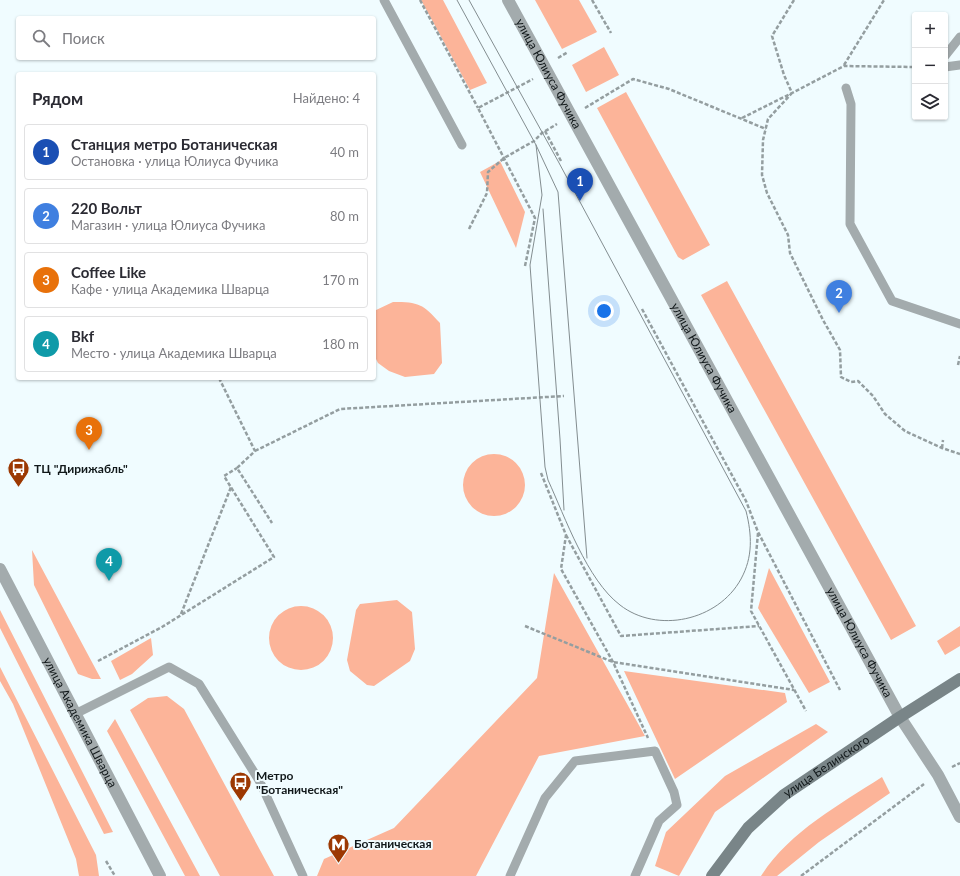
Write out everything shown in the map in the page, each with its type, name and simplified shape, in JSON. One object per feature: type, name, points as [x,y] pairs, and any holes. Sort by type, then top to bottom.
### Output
[{"type":"main road","name":"улица Белинского","points":[[712,876],[748,828],[784,795],[900,717],[960,679]]},
{"type":"street","name":"улица Юлиуса Фучика","points":[[508,0],[570,116],[669,293],[900,717],[938,775],[960,817]]},
{"type":"street","name":"улица Академика Шварца","points":[[0,569],[77,713],[160,876]]},
{"type":"lane","points":[[384,0],[462,145]]},
{"type":"lane","points":[[948,52],[960,37]]},
{"type":"lane","points":[[948,67],[960,65]]},
{"type":"lane","points":[[846,88],[851,104],[850,224],[892,301],[960,324]]},
{"type":"lane","points":[[77,713],[169,667],[199,684],[260,782],[303,876]]},
{"type":"lane","points":[[510,876],[545,798],[575,761],[655,752],[674,792],[677,805],[659,821],[637,875]]},
{"type":"path","points":[[420,0],[535,218],[525,266]]},
{"type":"path","points":[[592,0],[610,33]]},
{"type":"path","points":[[792,94],[784,75],[772,36],[794,0]]},
{"type":"path","points":[[844,66],[884,0]]},
{"type":"path","points":[[478,108],[546,72],[559,58],[568,52]]},
{"type":"path","points":[[741,118],[792,94],[844,66],[912,67]]},
{"type":"path","points":[[469,228],[487,193],[488,172],[504,158],[534,141],[544,131],[634,79],[669,89],[766,129]]},
{"type":"path","points":[[792,94],[768,119],[763,140],[762,176],[766,193],[788,235],[790,253],[823,320],[840,350],[841,377],[851,382],[858,381],[873,396],[885,414],[905,431],[942,448],[960,454]]},
{"type":"path","points":[[544,131],[561,161]]},
{"type":"path","points":[[642,309],[746,501],[758,532],[840,690]]},
{"type":"path","points":[[958,365],[960,356]]},
{"type":"path","points":[[220,380],[255,452]]},
{"type":"path","points":[[98,661],[181,614],[274,557],[224,476],[237,468],[255,452],[340,409],[564,396]]},
{"type":"path","points":[[942,448],[943,440]]},
{"type":"path","points":[[237,468],[272,523]]},
{"type":"path","points":[[541,473],[566,534],[621,636],[760,626]]},
{"type":"path","points":[[181,614],[231,487]]},
{"type":"path","points":[[758,532],[751,611],[806,711]]},
{"type":"path","points":[[566,534],[561,569],[613,662],[655,752]]},
{"type":"path","points":[[526,626],[613,662],[794,690]]},
{"type":"path","points":[[801,876],[925,783]]},
{"type":"path","points":[[106,861],[115,876]]},
{"type":"shaded area","points":[[421,0],[443,0],[487,83],[470,90]]},
{"type":"shaded area","points":[[535,0],[579,0],[597,32],[562,49]]},
{"type":"shaded area","points":[[604,47],[619,75],[586,92],[572,65]]},
{"type":"shaded area","points":[[626,92],[710,245],[683,260],[678,257],[597,108]]},
{"type":"shaded area","points":[[500,161],[525,212],[516,248],[480,172]]},
{"type":"shaded area","points":[[727,281],[916,626],[891,640],[701,295]]},
{"type":"shaded area","points":[[393,302],[420,305],[440,323],[442,363],[434,374],[405,377],[389,371],[378,363],[376,359],[376,310]]},
{"type":"shaded area","points":[[494,454],[506,456],[516,463],[523,473],[525,485],[523,497],[516,507],[506,514],[494,516],[482,514],[472,507],[465,497],[463,485],[465,473],[472,463],[482,456]]},
{"type":"shaded area","points":[[32,550],[101,679],[92,679],[78,674],[34,585]]},
{"type":"shaded area","points":[[769,568],[830,682],[809,693],[758,608]]},
{"type":"shaded area","points":[[554,573],[645,736],[539,756],[476,876],[317,876],[324,859],[394,828],[537,678]]},
{"type":"shaded area","points":[[397,600],[412,612],[415,649],[410,661],[374,686],[367,685],[350,671],[347,660],[356,610],[360,604]]},
{"type":"shaded area","points":[[301,606],[319,612],[327,620],[333,638],[327,656],[319,664],[301,670],[283,664],[275,656],[269,638],[275,620],[283,612]]},
{"type":"shaded area","points":[[0,610],[113,832],[104,834],[0,628]]},
{"type":"shaded area","points":[[960,626],[960,646],[945,655],[937,641]]},
{"type":"shaded area","points":[[151,638],[153,655],[132,674],[120,680],[111,661]]},
{"type":"shaded area","points":[[0,667],[96,855],[99,876],[79,876],[76,859],[13,704],[0,681]]},
{"type":"shaded area","points":[[624,671],[785,693],[787,702],[675,779]]},
{"type":"shaded area","points":[[167,696],[184,709],[274,876],[220,876],[130,710],[148,698]]},
{"type":"shaded area","points":[[115,719],[200,876],[185,876],[107,731]]},
{"type":"shaded area","points":[[816,724],[828,732],[715,812],[679,876],[655,866],[666,832],[725,776]]},
{"type":"shaded area","points":[[882,777],[890,793],[819,842],[777,876],[761,876],[772,860],[800,833],[832,809]]},
{"type":"tram line","points":[[457,0],[536,145],[558,192],[587,558]]},
{"type":"tram line","points":[[469,0],[558,161],[746,511],[750,546],[748,562],[741,579],[731,593],[718,605],[686,619],[668,621],[651,619],[635,614],[620,605],[608,594],[597,580],[578,547],[548,480],[545,467],[530,265],[542,195],[536,145]]},
{"type":"tram line","points":[[543,209],[564,510]]},
{"type":"place","name":"Станция метро Ботаническая","points":[[580,201]]},
{"type":"place","name":"220 Вольт","points":[[839,313]]},
{"type":"place","name":"Coffee Like","points":[[89,450]]},
{"type":"place","name":"ТЦ \"Дирижабль\"","points":[[19,488]]},
{"type":"place","name":"Bkf","points":[[109,581]]},
{"type":"place","name":"Метро \"Ботаническая\"","points":[[241,802]]},
{"type":"place","name":"Ботаническая","points":[[338,864]]}]
